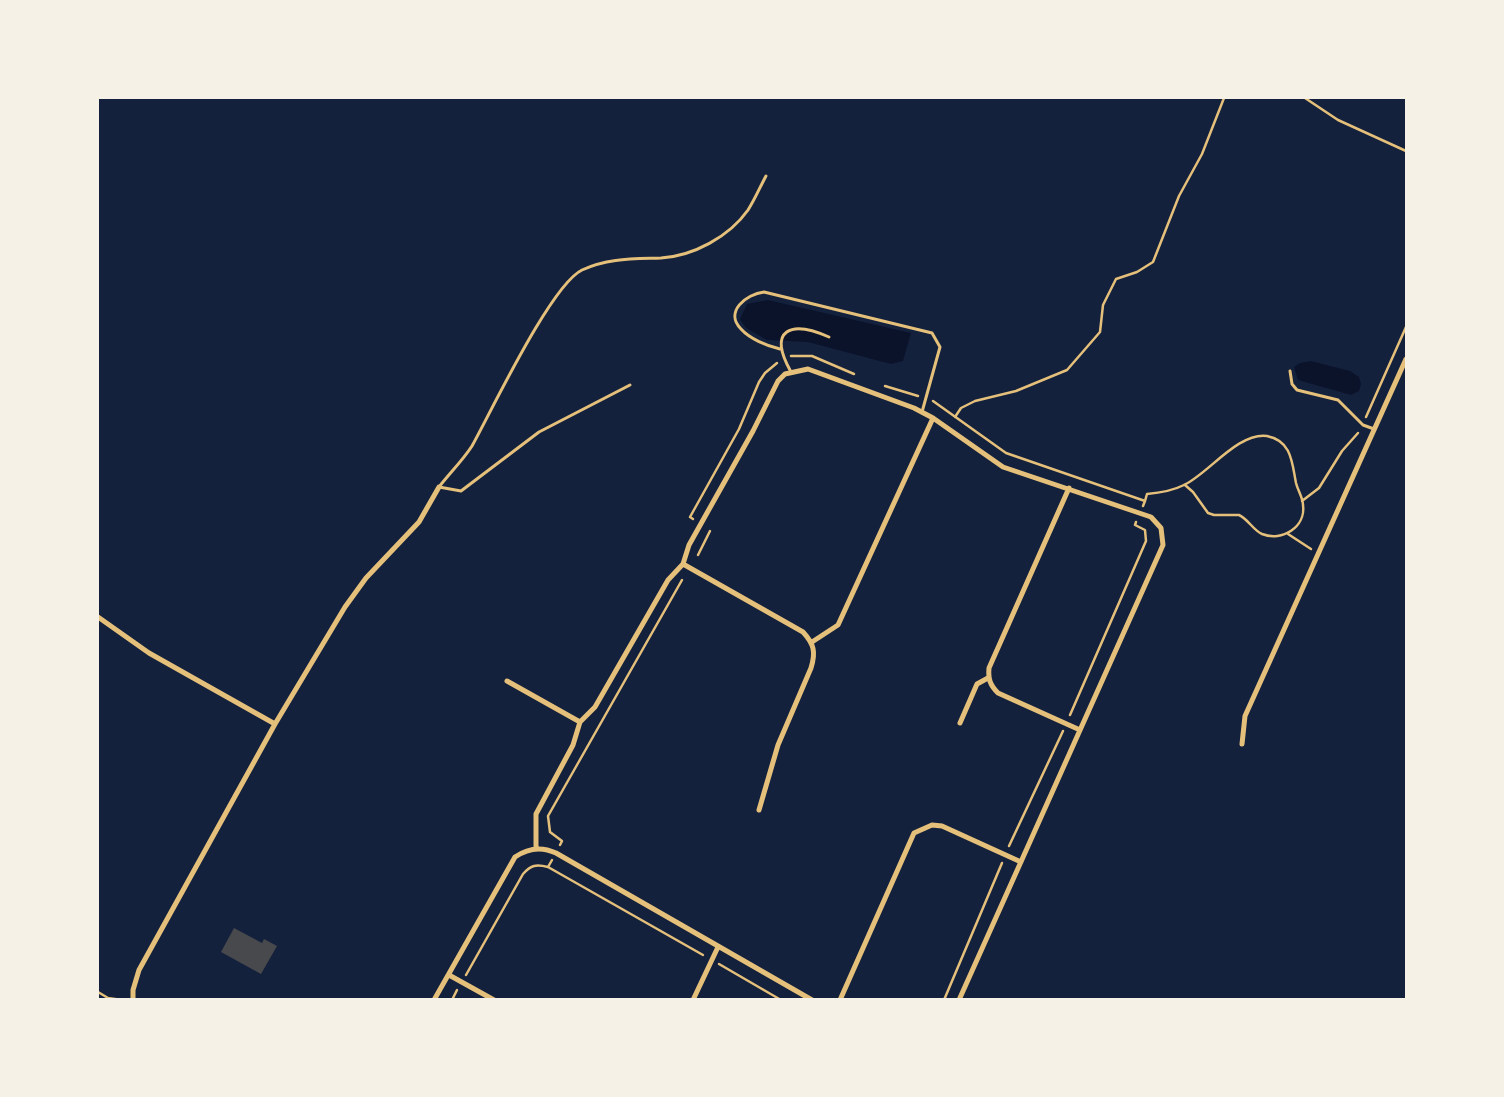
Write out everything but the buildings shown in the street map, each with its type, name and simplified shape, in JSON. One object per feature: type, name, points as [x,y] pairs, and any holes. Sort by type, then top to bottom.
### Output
[{"type":"street","points":[[1242,744],[1246,716],[1406,359]]},
{"type":"street","points":[[536,849],[536,814],[573,745],[580,722],[595,706],[668,580],[683,564],[689,545],[700,523],[753,431],[778,380],[784,374],[808,369],[922,412],[1003,467],[1151,517],[1161,528],[1163,545],[959,1000]]},
{"type":"street","points":[[812,642],[833,631],[838,625],[933,418]]},
{"type":"street","points":[[133,1000],[133,990],[139,970],[275,724],[346,607],[366,578],[419,522],[439,487]]},
{"type":"street","points":[[1069,488],[989,668],[988,678],[991,687],[998,693],[1080,730]]},
{"type":"street","points":[[683,564],[803,632],[812,642],[815,655],[812,668],[778,745],[759,810]]},
{"type":"street","points":[[98,618],[149,653],[275,724]]},
{"type":"street","points":[[960,723],[977,684],[988,678]]},
{"type":"street","points":[[507,681],[580,722]]},
{"type":"street","points":[[840,1000],[914,833],[932,825],[942,826],[1021,862]]},
{"type":"street","points":[[434,1000],[515,857],[525,850],[536,849],[547,849],[556,853],[812,1000]]},
{"type":"street","points":[[693,1000],[718,947]]},
{"type":"street","points":[[449,975],[494,1000]]},
{"type":"lane","points":[[630,385],[539,432],[461,491],[439,487],[470,448],[561,287],[581,270],[607,262],[624,258],[663,258],[700,249],[728,231],[741,217],[766,176]]},
{"type":"lane","points":[[780,349],[770,347],[742,331],[737,325],[735,318],[736,310],[747,296],[764,292],[932,332],[940,348],[922,412]]},
{"type":"lane","points":[[791,372],[780,349],[782,337],[793,329],[815,331],[829,337]]},
{"type":"lane","points":[[1290,371],[1292,384],[1297,390],[1338,400],[1363,424],[1375,429]]},
{"type":"path","points":[[955,417],[961,408],[975,401],[1016,391],[1067,370],[1100,332],[1103,304],[1116,279],[1137,272],[1153,262],[1180,196],[1202,154],[1224,98]]},
{"type":"path","points":[[1305,98],[1338,120],[1406,151]]},
{"type":"path","points":[[548,867],[562,841],[550,832],[548,816],[680,585],[692,570],[711,528],[690,517],[740,429],[762,378],[774,365],[784,359],[804,355],[812,356],[857,375]]},
{"type":"path","points":[[883,385],[926,399],[1006,453],[1145,500]]},
{"type":"path","points":[[944,1000],[1005,855],[1066,724],[1146,541],[1145,530],[1135,525],[1147,494],[1166,492],[1185,485],[1247,438],[1264,436],[1274,438],[1292,456],[1296,483],[1304,504],[1301,520],[1288,534],[1269,536],[1260,533],[1239,515],[1214,515],[1208,513],[1193,492],[1185,485]]},
{"type":"path","points":[[1288,534],[1302,545],[1319,553]]},
{"type":"path","points":[[452,1000],[523,874],[537,864],[548,867],[781,1000]]},
{"type":"path","points":[[98,992],[108,998],[122,1000]]},
{"type":"water","points":[[768,300],[911,333],[903,361],[891,364],[808,342],[767,340],[746,328],[740,319],[747,304]]},
{"type":"water","points":[[1311,361],[1350,371],[1359,377],[1361,384],[1359,391],[1351,395],[1298,380],[1294,367],[1300,363]]}]
